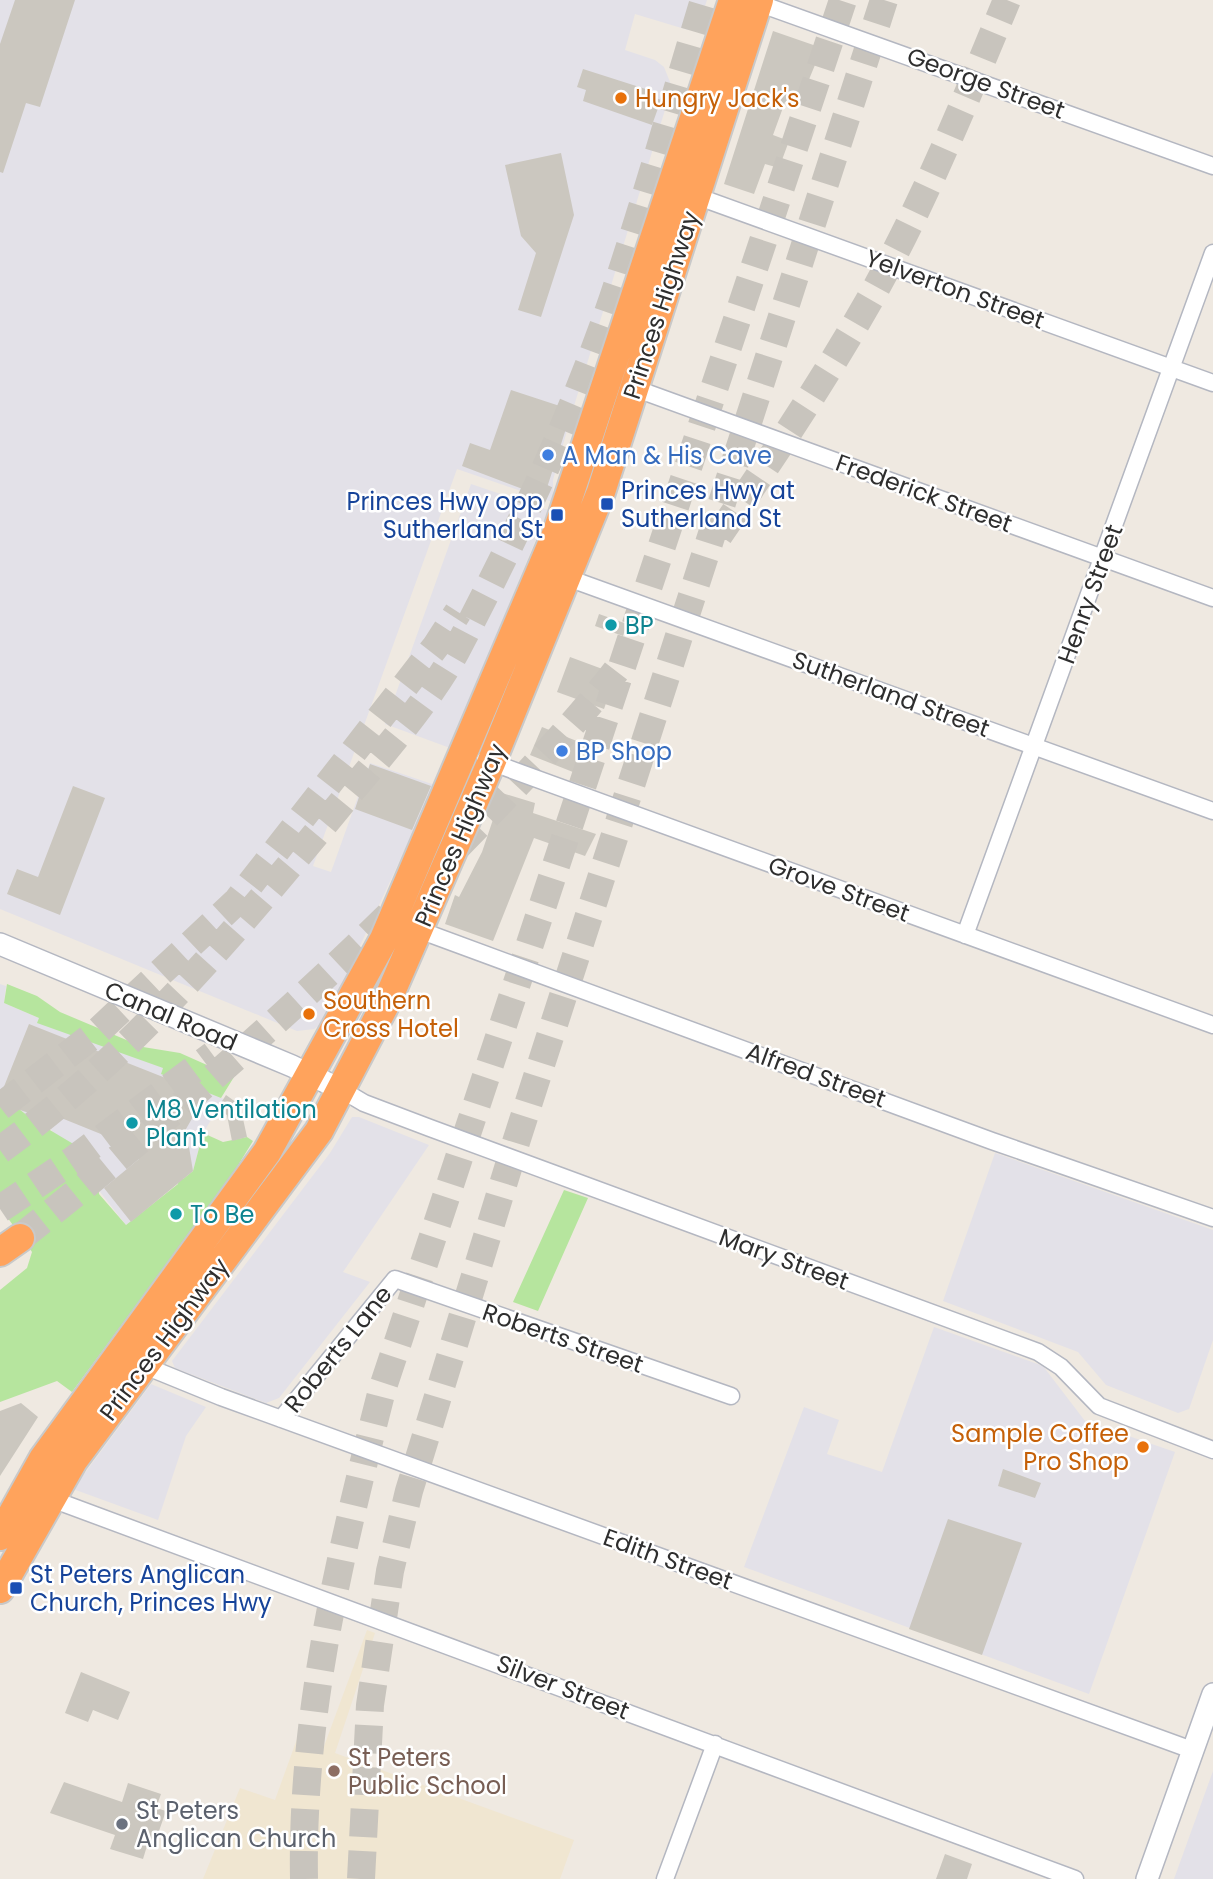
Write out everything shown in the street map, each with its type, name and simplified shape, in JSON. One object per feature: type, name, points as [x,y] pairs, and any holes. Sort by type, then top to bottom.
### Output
[{"type":"highway","name":"Princes Highway","points":[[0,1589],[49,1498],[79,1452],[319,1130],[342,1090],[419,930],[568,578],[601,492],[696,196],[750,1]]},
{"type":"highway","name":"Princes Highway","points":[[0,1536],[43,1459],[267,1152],[312,1075],[384,939],[557,532],[750,1]]},
{"type":"main road","name":"Canal Road","points":[[0,944],[342,1090]]},
{"type":"main road","points":[[1147,1879],[1213,1693]]},
{"type":"street","name":"George Street","points":[[750,1],[1213,166]]},
{"type":"street","name":"Yelverton Street","points":[[696,196],[1213,383]]},
{"type":"street","name":"Henry Street","points":[[965,935],[1213,253]]},
{"type":"street","name":"Frederick Street","points":[[634,388],[1213,598]]},
{"type":"street","name":"Sutherland Street","points":[[568,578],[1213,811]]},
{"type":"street","name":"Grove Street","points":[[465,751],[1213,1025]]},
{"type":"street","name":"Alfred Street","points":[[419,930],[1213,1218]]},
{"type":"street","name":"Mary Street","points":[[342,1090],[363,1103],[1038,1352],[1061,1367],[1099,1406],[1213,1450]]},
{"type":"street","name":"Roberts Street","points":[[395,1279],[731,1396]]},
{"type":"street","name":"Roberts Lane","points":[[281,1419],[395,1279]]},
{"type":"street","name":"Edith Street","points":[[145,1366],[281,1419],[1192,1750]]},
{"type":"street","name":"Silver Street","points":[[49,1498],[1075,1879]]},
{"type":"street","points":[[665,1879],[715,1744]]},
{"type":"shaded area","points":[[0,0],[707,0],[699,24],[688,30],[635,14],[625,50],[655,60],[664,67],[672,87],[574,406],[553,480],[553,502],[457,469],[313,866],[331,872],[370,763],[435,785],[331,1008],[323,1023],[314,1029],[297,1031],[0,909]]},
{"type":"shaded area","points":[[471,484],[548,510],[450,748],[385,724]]},
{"type":"shaded area","name":"M8 Ventilation Plant","points":[[0,984],[6,986],[4,1003],[39,1018],[38,1022],[164,1068],[162,1074],[224,1099],[203,1133],[193,1171],[126,1225],[49,1127],[33,1120],[0,1094]]},
{"type":"shaded area","points":[[352,1117],[359,1117],[429,1145],[343,1272],[370,1282],[279,1398],[266,1403],[175,1368],[172,1361],[330,1153]]},
{"type":"shaded area","points":[[995,1153],[1213,1230],[1213,1340],[1189,1409],[1178,1413],[1106,1385],[1078,1352],[943,1301]]},
{"type":"shaded area","points":[[934,1327],[1043,1366],[1085,1421],[1175,1452],[1089,1694],[744,1567],[804,1407],[839,1420],[827,1454],[882,1472]]},
{"type":"shaded area","points":[[151,1384],[206,1407],[186,1436],[158,1520],[73,1489]]},
{"type":"shaded area","name":"St Peters Public School","points":[[367,1630],[375,1633],[335,1753],[574,1840],[560,1879],[203,1879],[240,1788],[275,1800],[297,1739],[323,1749]]},
{"type":"shaded area","points":[[1213,1771],[1213,1879],[1174,1879]]},
{"type":"green space","points":[[7,984],[37,996],[60,1012],[143,1047],[180,1053],[234,1077],[221,1098],[161,1074],[163,1068],[37,1023],[39,1018],[4,1003]]},
{"type":"green space","points":[[0,1094],[33,1120],[97,1158],[99,1194],[126,1225],[178,1184],[179,1176],[183,1179],[193,1171],[203,1133],[223,1142],[247,1137],[253,1141],[229,1180],[72,1392],[57,1381],[0,1402],[0,1290],[27,1268],[32,1252],[0,1207]]},
{"type":"green space","points":[[564,1190],[588,1198],[538,1311],[513,1302]]},
{"type":"building","points":[[15,0],[75,0],[40,107],[26,103],[3,173],[0,172],[0,44]]},
{"type":"building","points":[[773,31],[822,48],[798,106],[785,102],[773,135],[789,141],[779,168],[765,164],[754,194],[724,184]]},
{"type":"building","name":"Hungry Jack's","points":[[583,69],[655,92],[653,97],[661,100],[652,125],[583,101],[586,90],[577,87]]},
{"type":"building","points":[[561,153],[574,215],[541,317],[518,310],[536,253],[521,236],[505,165]]},
{"type":"building","points":[[511,390],[572,410],[544,497],[462,466],[470,443],[490,450]]},
{"type":"building","name":"BP","points":[[599,614],[627,624],[623,636],[595,626]]},
{"type":"building","points":[[570,657],[616,674],[604,709],[557,692]]},
{"type":"building","name":"BP Shop","points":[[542,727],[594,748],[583,776],[530,755]]},
{"type":"building","points":[[370,764],[431,786],[412,830],[355,809]]},
{"type":"building","points":[[73,786],[105,798],[60,915],[7,894],[17,869],[38,877]]},
{"type":"building","points":[[502,793],[535,803],[533,813],[596,834],[585,856],[534,838],[493,941],[445,924],[455,895],[459,897],[482,852]]},
{"type":"building","name":"M8 Ventilation Plant","points":[[29,1024],[206,1094],[186,1129],[193,1171],[131,1222],[104,1188],[139,1159],[128,1145],[44,1111],[41,1117],[8,1106],[11,1098],[1,1094]]},
{"type":"building","points":[[226,1095],[240,1105],[247,1137],[232,1141],[227,1115],[217,1109]]},
{"type":"building","points":[[21,1403],[38,1417],[0,1476],[0,1411]]},
{"type":"building","points":[[1003,1469],[1041,1483],[1035,1498],[998,1486]]},
{"type":"building","points":[[948,1519],[1022,1543],[982,1655],[909,1629]]},
{"type":"building","points":[[81,1672],[130,1692],[118,1720],[93,1710],[88,1722],[65,1713]]},
{"type":"building","name":"St Peters Anglican Church","points":[[64,1782],[122,1802],[128,1783],[161,1794],[156,1808],[166,1811],[153,1848],[147,1846],[143,1859],[110,1849],[115,1835],[50,1813]]},
{"type":"building","points":[[945,1854],[972,1864],[967,1879],[936,1879]]},
{"type":"tunnel","points":[[0,1150],[94,1074],[138,1033],[222,945],[416,712],[444,671],[478,610],[580,387],[625,261],[704,0]]},
{"type":"tunnel","points":[[304,1879],[309,1755],[326,1632],[382,1390],[843,0]]},
{"type":"tunnel","points":[[361,1879],[370,1705],[390,1571],[409,1491],[517,1139],[884,0]]},
{"type":"tunnel","points":[[719,535],[816,389],[890,263],[943,151],[1007,0]]},
{"type":"tunnel","points":[[0,1107],[96,1033],[237,901],[436,646],[458,612]]},
{"type":"tunnel","points":[[20,1238],[134,1145],[299,1001],[405,899],[519,783],[579,717],[616,671]]},
{"type":"tunnel","points":[[0,1209],[73,1160],[213,1055]]},
{"type":"place","name":"Hungry Jack's","points":[[621,98]]},
{"type":"place","name":"A Man & His Cave","points":[[548,455]]},
{"type":"place","name":"Princes Hwy at Sutherland St","points":[[607,504]]},
{"type":"place","name":"Princes Hwy opp Sutherland St","points":[[557,515]]},
{"type":"place","name":"BP","points":[[611,625]]},
{"type":"place","name":"BP Shop","points":[[562,751]]},
{"type":"place","name":"Southern Cross Hotel","points":[[309,1014]]},
{"type":"place","name":"M8 Ventilation Plant","points":[[132,1123]]},
{"type":"place","name":"To Be","points":[[176,1214]]},
{"type":"place","name":"Sample Coffee Pro Shop","points":[[1143,1447]]},
{"type":"place","name":"St Peters Anglican Church, Princes Hwy","points":[[16,1588]]},
{"type":"place","name":"St Peters Public School","points":[[334,1771]]},
{"type":"place","name":"St Peters Anglican Church","points":[[122,1824]]}]
